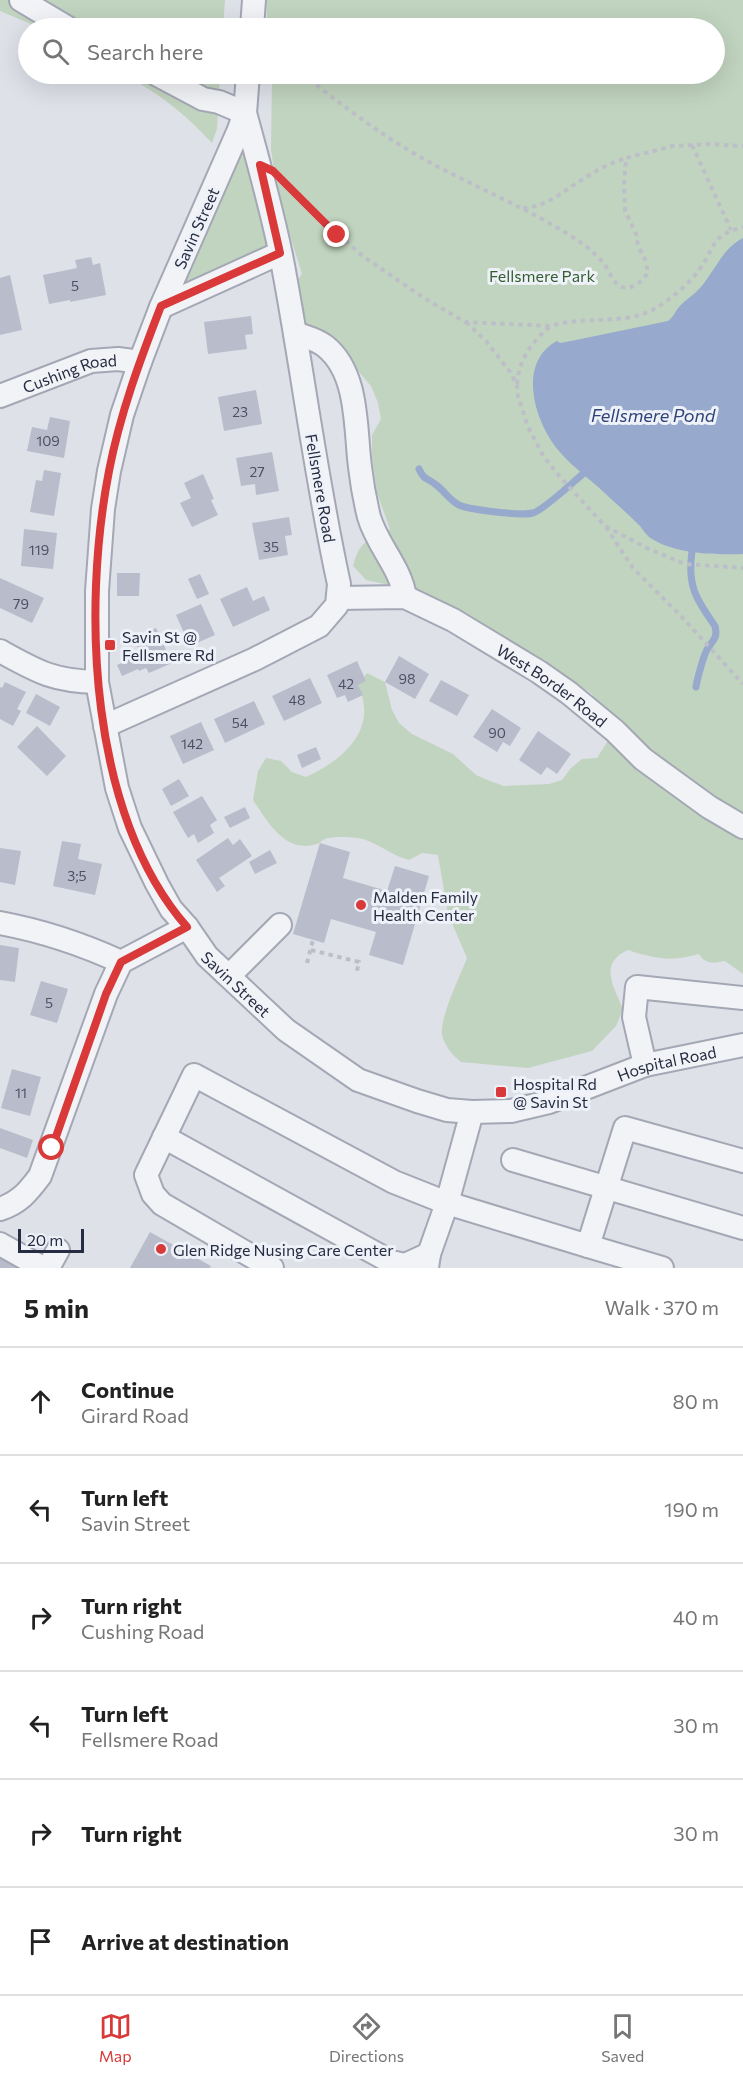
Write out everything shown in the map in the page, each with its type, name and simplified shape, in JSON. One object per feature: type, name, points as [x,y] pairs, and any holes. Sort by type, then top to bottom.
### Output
[{"type":"street","points":[[21,0],[51,18]]},
{"type":"street","points":[[253,18],[254,0]]},
{"type":"street","points":[[175,84],[203,99],[219,102],[245,113]]},
{"type":"street","name":"Savin Street","points":[[247,84],[245,113],[161,306],[122,416],[103,509],[97,591],[97,682],[117,788],[130,828],[171,909],[207,956],[286,1030],[358,1080],[417,1101]]},
{"type":"street","name":"Fellsmere Road","points":[[245,113],[260,165],[280,253],[339,584],[339,598]]},
{"type":"street","points":[[161,306],[280,253]]},
{"type":"street","points":[[295,333],[324,346],[345,373],[356,414],[359,465],[369,519],[401,580],[405,597]]},
{"type":"street","name":"Cushing Road","points":[[0,396],[91,361],[118,359],[140,362]]},
{"type":"street","name":"West Border Road","points":[[339,598],[405,597],[453,620],[539,672],[597,715],[643,759],[709,807],[743,827]]},
{"type":"street","points":[[105,726],[255,660],[319,626],[333,612],[339,598]]},
{"type":"street","points":[[0,651],[49,676],[67,681],[97,682]]},
{"type":"street","points":[[0,923],[57,936],[121,962]]},
{"type":"street","points":[[229,976],[280,925]]},
{"type":"street","points":[[0,1209],[15,1203],[26,1195],[40,1176],[106,994],[121,962],[187,927]]},
{"type":"street","points":[[645,1065],[634,1017],[637,987],[743,998]]},
{"type":"street","name":"Hospital Road","points":[[417,1101],[447,1110],[512,1111],[549,1102],[645,1065],[743,1045]]},
{"type":"street","points":[[272,1268],[162,1204],[153,1194],[146,1175],[194,1075],[394,1182],[447,1203],[662,1268]]},
{"type":"street","points":[[164,1137],[391,1262],[405,1265],[428,1261],[472,1112]]},
{"type":"street","points":[[588,1246],[625,1128],[743,1161]]},
{"type":"street","points":[[513,1160],[743,1228]]},
{"type":"street","points":[[0,1244],[43,1268]]},
{"type":"path","points":[[316,84],[396,143],[448,172],[522,208],[584,244],[603,262],[620,287],[632,287],[648,273],[648,267],[625,210],[624,185],[627,158]]},
{"type":"path","points":[[522,208],[546,203],[585,177],[627,158],[660,148],[692,145],[743,146]]},
{"type":"path","points":[[692,145],[731,230]]},
{"type":"path","points":[[260,165],[273,171],[316,215],[364,257],[424,298],[465,322],[502,359],[517,385]]},
{"type":"path","points":[[465,322],[551,326],[562,322],[630,317],[655,309],[693,277],[720,236],[743,227]]},
{"type":"path","points":[[551,326],[524,356],[517,385],[518,396],[528,427],[544,456],[566,484],[605,526],[626,560],[743,684]]},
{"type":"path","points":[[605,526],[647,548],[685,564],[743,568]]},
{"type":"path","points":[[307,963],[313,940]]},
{"type":"path","points":[[310,950],[359,962],[356,975]]},
{"type":"green space","points":[[0,0],[225,0],[224,18],[18,19],[0,11]]},
{"type":"green space","name":"Fellsmere Park","points":[[267,0],[743,0],[743,974],[725,961],[707,962],[699,954],[680,958],[664,958],[628,950],[619,955],[611,969],[613,984],[623,1009],[616,1026],[592,1051],[528,1068],[461,1062],[445,1043],[442,1028],[447,1008],[467,958],[448,914],[438,855],[422,853],[409,860],[371,842],[350,837],[328,838],[317,844],[306,846],[296,844],[287,840],[271,826],[253,800],[258,771],[266,758],[281,761],[292,772],[306,777],[333,762],[354,741],[361,729],[364,716],[363,701],[358,685],[367,673],[385,682],[392,710],[399,723],[412,734],[453,754],[476,775],[504,786],[549,784],[562,780],[582,759],[597,758],[614,731],[591,693],[527,652],[404,588],[366,580],[353,566],[362,545],[390,529],[377,493],[372,457],[372,435],[381,419],[378,403],[371,386],[335,344],[304,331],[287,293],[302,274],[287,226],[273,218],[280,253],[161,307],[238,132],[276,184],[271,150],[272,84],[725,84],[725,18],[267,18]]},
{"type":"green space","points":[[140,84],[219,84],[217,129],[212,143],[170,104]]},
{"type":"water","name":"Fellsmere Pond","points":[[743,238],[743,554],[707,554],[670,547],[649,537],[559,451],[550,439],[537,410],[533,378],[544,351],[557,341],[560,343],[668,321],[681,304],[700,288],[730,248]]},
{"type":"building","points":[[91,257],[93,265],[100,263],[106,295],[49,304],[43,275],[77,268],[75,260]]},
{"type":"building","points":[[10,275],[22,330],[0,335],[0,278]]},
{"type":"building","points":[[251,316],[253,334],[245,335],[247,349],[208,354],[204,322]]},
{"type":"building","points":[[256,390],[262,424],[224,431],[218,397]]},
{"type":"building","points":[[50,417],[70,421],[64,458],[27,451],[32,427],[47,430]]},
{"type":"building","points":[[272,452],[279,491],[256,495],[255,484],[241,486],[236,458]]},
{"type":"building","points":[[44,470],[61,473],[54,516],[30,512],[36,480],[42,481]]},
{"type":"building","points":[[203,474],[218,515],[192,527],[180,503],[191,498],[184,483]]},
{"type":"building","points":[[289,517],[292,535],[285,536],[288,555],[259,560],[252,523]]},
{"type":"building","points":[[24,529],[57,533],[53,569],[21,566]]},
{"type":"building","points":[[117,573],[140,573],[139,596],[117,596]]},
{"type":"building","points":[[200,574],[209,594],[197,599],[188,579]]},
{"type":"building","points":[[0,578],[44,598],[32,623],[0,608]]},
{"type":"building","points":[[247,587],[253,601],[264,596],[270,610],[233,627],[220,599]]},
{"type":"building","points":[[201,604],[215,635],[190,646],[176,615]]},
{"type":"building","points":[[156,628],[172,663],[149,673],[146,668],[122,676],[117,665],[141,654],[133,638]]},
{"type":"building","points":[[399,656],[429,674],[415,699],[385,682]]},
{"type":"building","points":[[357,661],[366,681],[358,685],[363,695],[348,702],[345,695],[337,698],[327,675]]},
{"type":"building","points":[[310,678],[322,703],[284,721],[272,696]]},
{"type":"building","points":[[441,680],[469,695],[457,716],[429,701]]},
{"type":"building","points":[[5,682],[26,692],[17,709],[21,711],[13,726],[0,719],[0,687],[2,688]]},
{"type":"building","points":[[36,694],[60,707],[50,726],[26,713]]},
{"type":"building","points":[[254,701],[265,724],[225,743],[214,719]]},
{"type":"building","points":[[492,709],[521,728],[510,746],[503,742],[497,752],[473,737]]},
{"type":"building","points":[[201,722],[214,750],[183,764],[170,736]]},
{"type":"building","points":[[37,726],[66,756],[47,776],[17,747]]},
{"type":"building","points":[[538,731],[571,754],[557,774],[547,767],[541,775],[519,760]]},
{"type":"building","points":[[316,747],[321,759],[302,768],[297,755]]},
{"type":"building","points":[[179,779],[189,796],[171,806],[162,789]]},
{"type":"building","points":[[202,796],[217,820],[210,825],[214,833],[198,843],[194,834],[188,838],[173,812]]},
{"type":"building","points":[[245,807],[250,818],[230,828],[224,817]]},
{"type":"building","points":[[228,838],[233,845],[240,839],[252,856],[219,878],[225,886],[217,892],[196,860]]},
{"type":"building","points":[[62,841],[81,844],[78,859],[102,864],[95,895],[53,886]]},
{"type":"building","name":"Malden Family Health Center","points":[[320,843],[350,852],[343,878],[387,891],[395,866],[429,876],[403,965],[369,955],[376,932],[331,919],[324,943],[293,934]]},
{"type":"building","points":[[0,848],[21,851],[15,885],[0,882]]},
{"type":"building","points":[[270,850],[277,863],[255,874],[249,862]]},
{"type":"building","points":[[0,945],[19,948],[15,982],[0,980]]},
{"type":"building","points":[[41,981],[68,989],[57,1023],[30,1015]]},
{"type":"building","points":[[12,1069],[41,1077],[30,1116],[1,1108]]},
{"type":"building","points":[[0,1128],[33,1140],[27,1158],[0,1148]]},
{"type":"building","name":"Glen Ridge Nusing Care Center","points":[[150,1232],[211,1266],[210,1268],[130,1268]]},
{"type":"building","points":[[0,1256],[20,1268],[0,1268]]},
{"type":"waterway","points":[[419,469],[424,477],[459,505],[484,511],[518,514],[538,511],[584,473]]},
{"type":"waterway","points":[[692,551],[691,574],[694,592],[715,626],[716,633],[705,655],[696,687]]},
{"type":"place","name":"Savin St @ Fellsmere Rd","points":[[110,645]]},
{"type":"place","name":"Malden Family Health Center","points":[[361,905]]},
{"type":"place","name":"Hospital Rd @ Savin St","points":[[501,1092]]},
{"type":"place","name":"Glen Ridge Nusing Care Center","points":[[161,1249]]},
{"type":"route","points":[[52,1148],[106,994],[121,962],[187,927],[171,909],[130,828],[112,766],[97,682],[99,549],[109,471],[122,416],[161,306],[280,253],[260,165],[273,171],[293,189],[337,235]]}]
